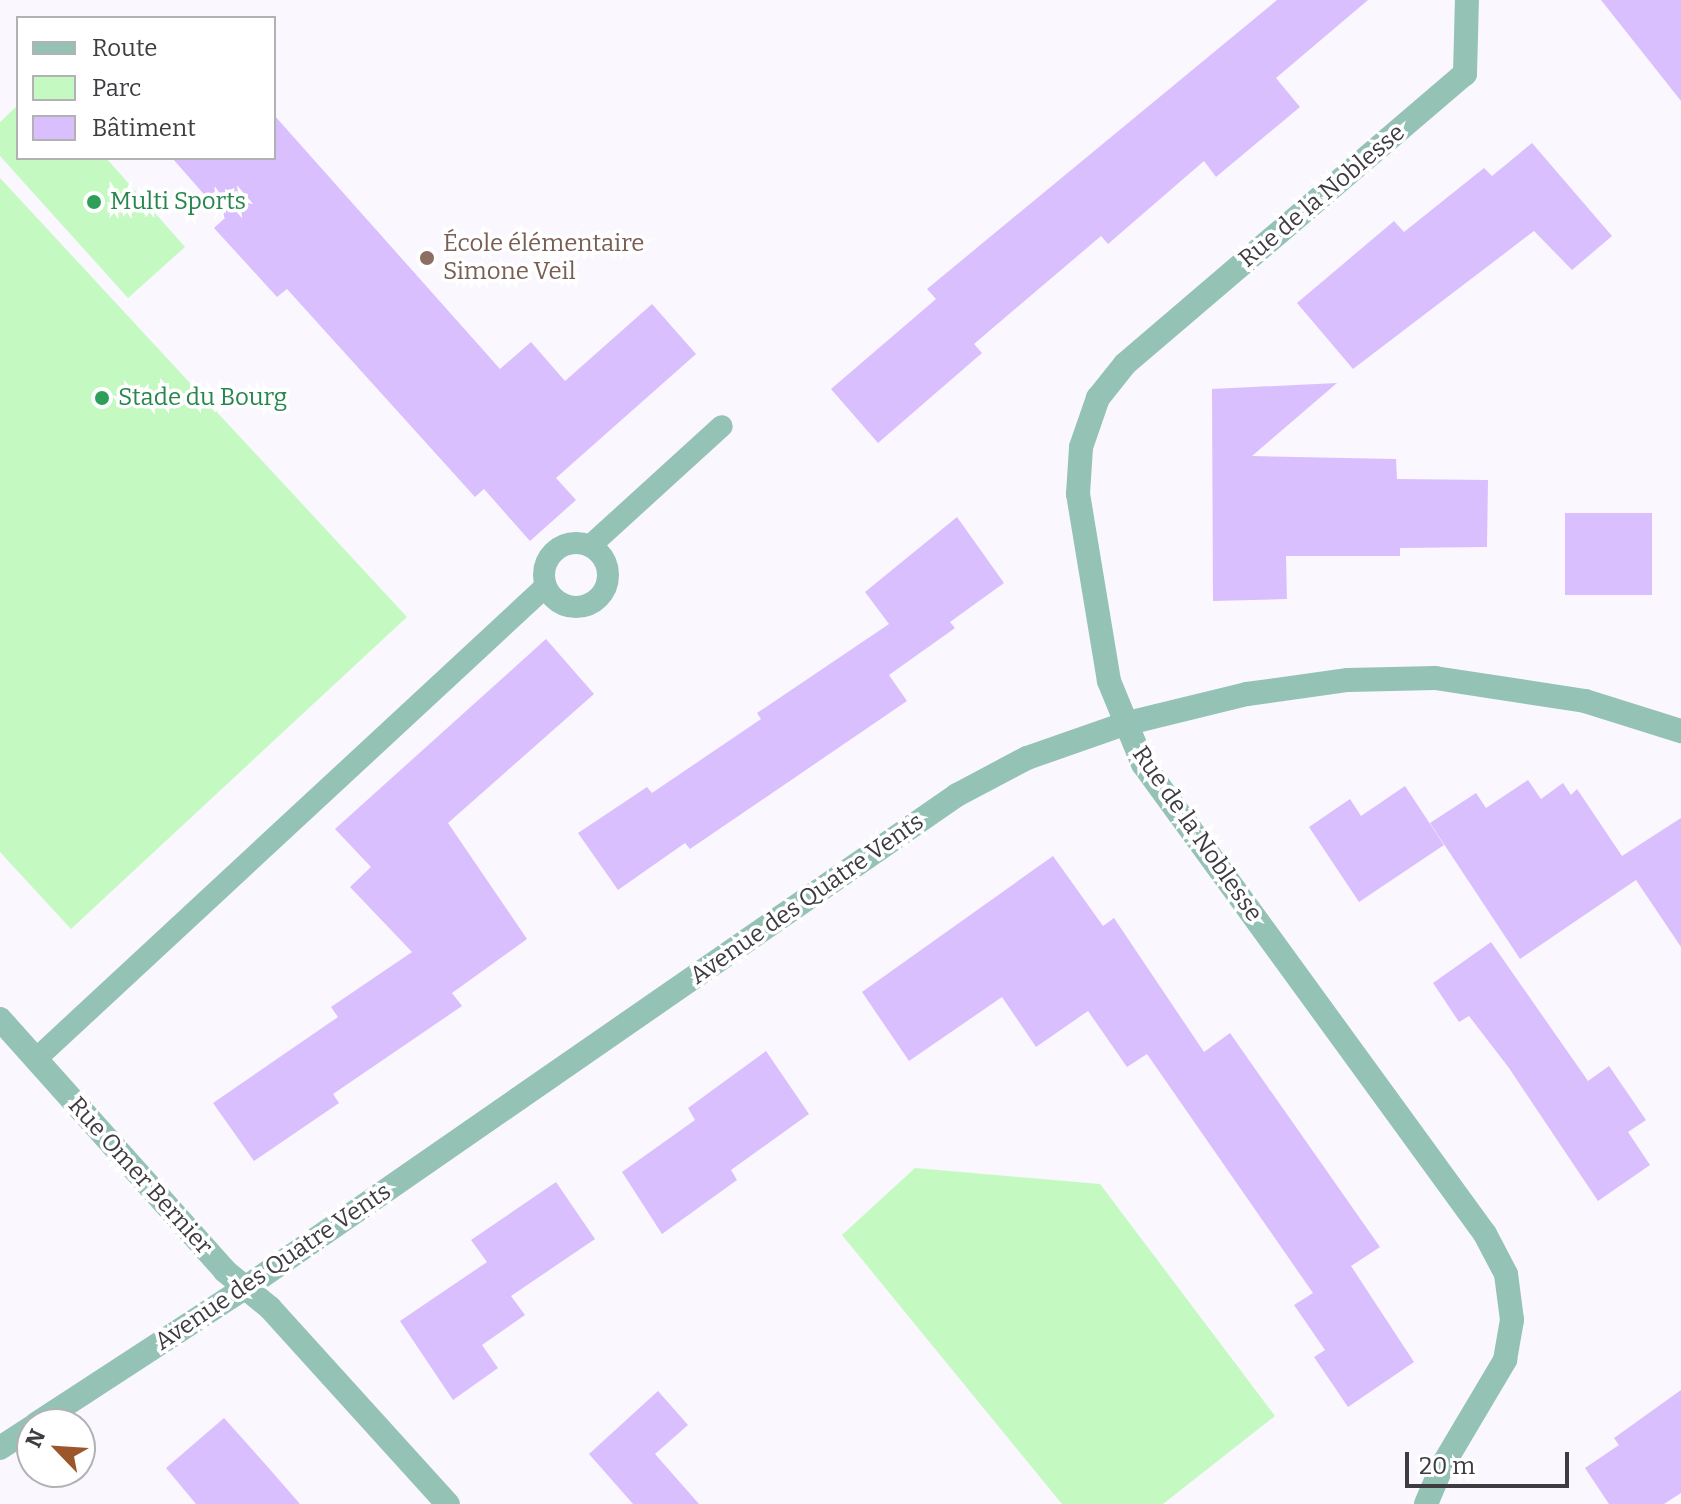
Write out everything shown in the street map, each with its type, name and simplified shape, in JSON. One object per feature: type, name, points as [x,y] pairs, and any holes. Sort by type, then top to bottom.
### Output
[{"type":"street","name":"Rue de la Noblesse","points":[[1426,1504],[1441,1468],[1489,1396],[1505,1360],[1512,1320],[1506,1274],[1485,1234],[1143,764],[1124,724],[1109,681],[1078,494],[1081,447],[1098,398],[1125,364],[1465,74],[1467,0]]},
{"type":"street","name":"Avenue des Quatre Vents","points":[[60,1408],[245,1288],[957,795],[1027,758],[1124,724],[1247,694],[1348,680],[1435,678],[1585,701],[1681,731]]},
{"type":"street","name":"Rue Omer Bernier","points":[[0,1019],[245,1288],[270,1308],[448,1504]]},
{"type":"lane","points":[[590,546],[722,426]]},
{"type":"lane","points":[[36,1059],[545,587],[550,555],[568,543],[590,546],[608,571],[597,599],[569,607],[545,587]]},
{"type":"green space","name":"Multi Sports","points":[[16,107],[16,160],[108,160],[185,247],[128,298],[0,156],[0,122]]},
{"type":"green space","name":"Stade du Bourg","points":[[0,178],[407,617],[71,929],[0,852]]},
{"type":"green space","points":[[915,1168],[1100,1184],[1275,1416],[1163,1504],[1062,1504],[842,1235]]},
{"type":"building","points":[[1277,0],[1368,0],[1276,78],[1300,107],[1216,177],[1204,161],[1108,244],[1101,236],[974,344],[982,353],[878,443],[831,389],[936,299],[927,289]]},
{"type":"building","points":[[1601,0],[1681,0],[1681,101]]},
{"type":"building","points":[[276,117],[500,369],[531,342],[565,381],[652,304],[696,354],[556,478],[576,500],[530,541],[484,489],[475,497],[287,289],[277,297],[214,228],[225,218],[174,160],[276,160]]},
{"type":"building","points":[[1532,143],[1612,236],[1572,270],[1534,231],[1353,369],[1297,303],[1394,221],[1404,232],[1484,168],[1492,176]]},
{"type":"building","points":[[1337,383],[1252,456],[1396,459],[1397,479],[1488,480],[1487,547],[1400,548],[1400,556],[1286,556],[1287,599],[1213,601],[1212,389]]},
{"type":"building","points":[[1565,513],[1652,513],[1652,595],[1565,595]]},
{"type":"building","points":[[957,517],[1004,583],[950,622],[955,628],[889,675],[907,701],[690,849],[685,843],[618,890],[578,833],[647,787],[652,793],[761,719],[757,713],[889,624],[865,592]]},
{"type":"building","points":[[546,639],[594,694],[448,823],[527,939],[452,993],[462,1006],[333,1094],[339,1103],[254,1161],[213,1103],[338,1017],[331,1007],[412,952],[350,887],[371,867],[335,829]]},
{"type":"building","points":[[1528,780],[1541,799],[1563,783],[1571,795],[1577,789],[1622,856],[1681,818],[1681,947],[1636,880],[1520,959],[1430,823],[1476,793],[1486,808]]},
{"type":"building","points":[[1405,786],[1444,845],[1359,902],[1309,827],[1350,799],[1361,816]]},
{"type":"building","points":[[1053,856],[1103,926],[1114,918],[1204,1052],[1230,1033],[1380,1247],[1351,1266],[1414,1362],[1348,1407],[1314,1357],[1325,1350],[1294,1305],[1313,1293],[1147,1054],[1127,1067],[1088,1011],[1036,1047],[1002,997],[909,1061],[862,992]]},
{"type":"building","points":[[1491,942],[1588,1081],[1609,1066],[1646,1120],[1628,1132],[1650,1165],[1598,1201],[1509,1068],[1469,1016],[1459,1022],[1433,983]]},
{"type":"building","points":[[766,1051],[809,1114],[731,1170],[737,1180],[662,1234],[622,1172],[695,1120],[688,1108]]},
{"type":"building","points":[[556,1182],[595,1239],[511,1296],[525,1315],[482,1345],[498,1368],[453,1400],[400,1321],[487,1262],[471,1240]]},
{"type":"building","points":[[1681,1390],[1681,1493],[1664,1504],[1609,1504],[1585,1468],[1619,1445],[1614,1438]]},
{"type":"building","points":[[658,1391],[688,1425],[655,1454],[699,1504],[633,1504],[589,1454]]},
{"type":"building","points":[[224,1418],[300,1504],[196,1504],[166,1468]]},
{"type":"place","name":"Multi Sports","points":[[94,202]]},
{"type":"place","name":"École élémentaire Simone Veil","points":[[427,258]]},
{"type":"place","name":"Stade du Bourg","points":[[102,398]]}]
